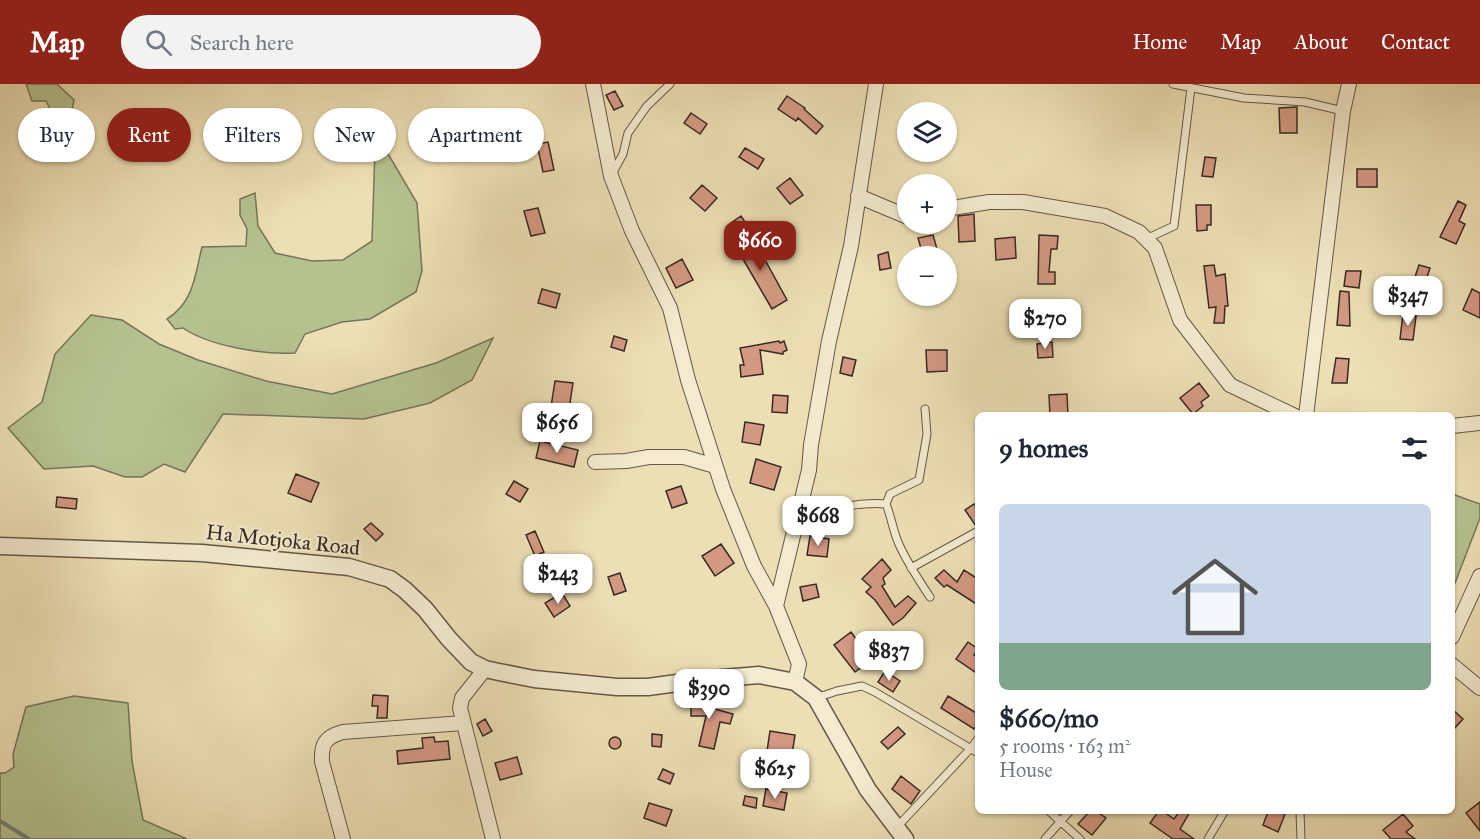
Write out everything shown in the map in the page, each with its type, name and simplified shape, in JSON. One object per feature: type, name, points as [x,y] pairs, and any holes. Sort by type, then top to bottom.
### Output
[{"type":"street","points":[[593,84],[611,176],[632,231],[670,308],[688,380],[715,466],[754,566],[776,606],[799,664],[795,682]]},
{"type":"street","points":[[776,606],[808,470],[829,341],[851,246],[876,84]]},
{"type":"street","points":[[1306,412],[1343,111],[1349,84]]},
{"type":"street","points":[[858,196],[897,212]]},
{"type":"street","points":[[957,207],[989,202],[1023,202],[1106,216],[1139,232],[1155,248],[1180,320],[1230,385],[1287,412]]},
{"type":"street","points":[[1455,426],[1480,423]]},
{"type":"street","points":[[595,462],[626,461],[649,457],[684,457],[715,466]]},
{"type":"street","name":"Ha Motjoka Road","points":[[0,546],[202,553],[349,567],[371,572],[390,579],[405,590],[425,609],[471,662],[485,669],[534,679],[617,687],[648,687],[759,675],[795,682],[816,698],[868,790],[901,833]]},
{"type":"street","points":[[1455,631],[1480,576]]},
{"type":"street","points":[[1455,667],[1480,688]]},
{"type":"street","points":[[485,669],[462,698],[460,708],[493,839]]},
{"type":"street","points":[[343,839],[322,762],[321,750],[324,742],[331,735],[343,732],[463,723]]},
{"type":"lane","points":[[611,176],[623,154],[628,133],[647,106],[670,84]]},
{"type":"lane","points":[[1173,84],[1244,98],[1305,102],[1343,111]]},
{"type":"lane","points":[[1146,239],[1174,226],[1191,88]]},
{"type":"lane","points":[[925,409],[927,434],[919,480],[890,494],[886,504],[898,541],[911,568],[930,597]]},
{"type":"lane","points":[[798,517],[818,511],[873,502],[886,504]]},
{"type":"lane","points":[[911,568],[975,533]]},
{"type":"lane","points":[[816,698],[862,686],[885,697],[975,751],[901,833]]},
{"type":"lane","points":[[1052,814],[1080,839]]},
{"type":"lane","points":[[1045,839],[1067,814]]},
{"type":"lane","points":[[1208,839],[1223,814]]},
{"type":"lane","points":[[1300,814],[1301,839]]},
{"type":"green space","points":[[26,84],[57,84],[74,100],[72,108],[50,108],[46,101],[32,101]]},
{"type":"green space","points":[[375,162],[393,162],[417,203],[422,271],[416,292],[370,319],[342,322],[305,334],[295,353],[237,348],[207,340],[183,328],[175,329],[167,319],[183,305],[188,296],[202,247],[246,246],[247,229],[240,215],[240,199],[255,193],[258,226],[275,253],[312,261],[343,260],[372,241]]},
{"type":"green space","points":[[91,315],[122,320],[159,344],[198,360],[266,381],[332,394],[436,363],[493,338],[472,380],[430,403],[364,419],[223,414],[185,472],[164,464],[142,477],[125,477],[93,466],[44,469],[8,428],[42,402],[55,354]]},
{"type":"green space","points":[[1455,495],[1480,504],[1480,518],[1455,583]]},
{"type":"green space","points":[[74,696],[128,703],[132,761],[143,820],[187,839],[0,839],[0,773],[5,773],[14,767],[13,754],[26,707]]},
{"type":"building","points":[[615,91],[623,106],[614,110],[606,95]]},
{"type":"building","points":[[787,96],[805,108],[823,126],[816,134],[798,118],[796,121],[778,109]]},
{"type":"building","points":[[1297,107],[1297,133],[1280,133],[1279,108]]},
{"type":"building","points":[[691,113],[707,124],[700,134],[684,123]]},
{"type":"building","points":[[548,142],[554,170],[543,172],[541,162],[544,162],[544,143]]},
{"type":"building","points":[[745,148],[764,159],[758,169],[739,157]]},
{"type":"building","points":[[1205,157],[1216,158],[1213,177],[1202,176]]},
{"type":"building","points":[[1357,169],[1377,169],[1377,187],[1357,187]]},
{"type":"building","points":[[790,178],[803,195],[790,204],[777,188]]},
{"type":"building","points":[[702,185],[717,198],[705,211],[690,198]]},
{"type":"building","points":[[1458,201],[1466,205],[1459,221],[1465,224],[1456,244],[1440,237]]},
{"type":"building","points":[[1196,205],[1211,205],[1211,225],[1207,225],[1207,230],[1197,231]]},
{"type":"building","points":[[538,208],[545,233],[531,236],[524,211]]},
{"type":"building","points":[[974,214],[975,241],[959,242],[958,216]]},
{"type":"building","points":[[741,216],[747,225],[736,232],[731,223]]},
{"type":"building","points":[[734,230],[754,251],[759,249],[787,300],[772,309],[743,259],[746,256],[728,235]]},
{"type":"building","points":[[933,235],[936,246],[920,246],[918,238]]},
{"type":"building","points":[[1039,235],[1058,236],[1057,249],[1051,249],[1049,272],[1055,272],[1055,284],[1038,284]]},
{"type":"building","points":[[1015,237],[1016,258],[996,260],[995,239]]},
{"type":"building","points":[[888,252],[891,268],[880,270],[878,255]]},
{"type":"building","points":[[682,259],[693,280],[676,288],[666,268]]},
{"type":"building","points":[[1214,265],[1216,276],[1225,274],[1228,306],[1225,306],[1224,323],[1214,323],[1216,307],[1209,308],[1204,266]]},
{"type":"building","points":[[1419,265],[1430,268],[1425,283],[1414,280]]},
{"type":"building","points":[[1346,271],[1361,271],[1359,288],[1344,286]]},
{"type":"building","points":[[542,289],[560,294],[556,308],[538,303]]},
{"type":"building","points":[[1472,289],[1480,293],[1480,318],[1463,310]]},
{"type":"building","points":[[1340,291],[1349,292],[1350,326],[1337,325]]},
{"type":"building","points":[[1403,314],[1416,316],[1413,340],[1400,339]]},
{"type":"building","points":[[614,336],[627,340],[624,351],[611,347]]},
{"type":"building","points":[[779,341],[780,343],[784,341],[787,350],[783,354],[760,350],[763,374],[741,377],[740,365],[744,365],[740,348]]},
{"type":"building","points":[[1052,342],[1053,357],[1038,358],[1037,344]]},
{"type":"building","points":[[926,350],[947,350],[947,371],[927,372]]},
{"type":"building","points":[[843,357],[856,360],[852,376],[840,373]]},
{"type":"building","points":[[1336,358],[1349,359],[1347,383],[1332,383]]},
{"type":"building","points":[[555,381],[573,383],[566,429],[548,426]]},
{"type":"building","points":[[1199,383],[1209,396],[1201,402],[1203,406],[1196,412],[1191,412],[1180,398]]},
{"type":"building","points":[[1067,394],[1068,412],[1050,412],[1049,395]]},
{"type":"building","points":[[773,395],[788,396],[787,413],[772,412]]},
{"type":"building","points":[[745,422],[764,425],[760,445],[742,442]]},
{"type":"building","points":[[540,441],[578,450],[574,467],[536,458]]},
{"type":"building","points":[[756,459],[781,467],[774,490],[750,483]]},
{"type":"building","points":[[296,474],[319,483],[311,502],[288,493]]},
{"type":"building","points":[[514,481],[528,489],[520,502],[506,494]]},
{"type":"building","points":[[681,486],[687,503],[672,508],[666,491]]},
{"type":"building","points":[[57,497],[77,499],[76,509],[56,507]]},
{"type":"building","points":[[974,504],[975,525],[965,510]]},
{"type":"building","points":[[371,523],[383,534],[376,541],[364,529]]},
{"type":"building","points":[[535,531],[544,552],[535,556],[526,535]]},
{"type":"building","points":[[810,536],[829,539],[827,557],[807,555]]},
{"type":"building","points":[[721,544],[734,563],[715,576],[702,556]]},
{"type":"building","points":[[882,559],[891,570],[883,578],[885,584],[882,586],[895,607],[908,596],[916,603],[903,618],[893,625],[875,600],[866,592],[871,587],[862,579]]},
{"type":"building","points":[[944,570],[957,582],[964,570],[975,577],[975,603],[947,585],[944,587],[935,578]]},
{"type":"building","points":[[620,573],[626,591],[614,595],[608,577]]},
{"type":"building","points":[[816,584],[819,597],[803,601],[800,587]]},
{"type":"building","points":[[562,593],[570,606],[554,617],[545,603]]},
{"type":"building","points":[[851,632],[871,660],[855,672],[834,645]]},
{"type":"building","points":[[968,642],[975,647],[975,672],[956,659]]},
{"type":"building","points":[[885,671],[900,681],[893,692],[878,682]]},
{"type":"building","points":[[373,695],[388,696],[387,718],[377,718],[378,706],[372,706]]},
{"type":"building","points":[[948,696],[975,712],[974,729],[941,708]]},
{"type":"building","points":[[691,697],[711,697],[711,708],[733,714],[730,724],[720,722],[714,749],[699,746],[706,716],[691,716]]},
{"type":"building","points":[[1455,712],[1463,719],[1455,728]]},
{"type":"building","points":[[485,719],[492,731],[483,736],[477,724]]},
{"type":"building","points":[[898,727],[905,734],[888,749],[881,742]]},
{"type":"building","points":[[770,731],[795,735],[792,754],[776,752],[764,771]]},
{"type":"building","points":[[652,734],[662,735],[661,747],[652,746]]},
{"type":"building","points":[[434,737],[435,742],[448,741],[450,759],[398,764],[397,751],[423,748],[422,738]]},
{"type":"building","points":[[617,737],[620,738],[620,748],[613,749],[610,748],[609,741],[610,738]]},
{"type":"building","points":[[517,757],[522,774],[500,780],[495,763]]},
{"type":"building","points":[[663,769],[674,774],[670,784],[658,779]]},
{"type":"building","points":[[901,776],[920,791],[911,804],[892,789]]},
{"type":"building","points":[[766,789],[787,793],[784,810],[763,806]]},
{"type":"building","points":[[745,796],[757,798],[756,808],[743,805]]},
{"type":"building","points":[[1480,802],[1480,831],[1466,813]]},
{"type":"building","points":[[649,803],[672,810],[666,826],[644,818]]},
{"type":"building","points":[[1087,814],[1100,814],[1106,818],[1092,835],[1078,824]]},
{"type":"building","points":[[1157,814],[1167,814],[1174,819],[1178,814],[1189,814],[1180,829],[1194,839],[1173,839],[1150,823]]},
{"type":"building","points":[[1267,814],[1285,814],[1278,832],[1263,825]]},
{"type":"building","points":[[1403,814],[1413,826],[1406,832],[1415,839],[1391,839],[1383,830]]},
{"type":"waterway","points":[[0,821],[29,839]]}]
